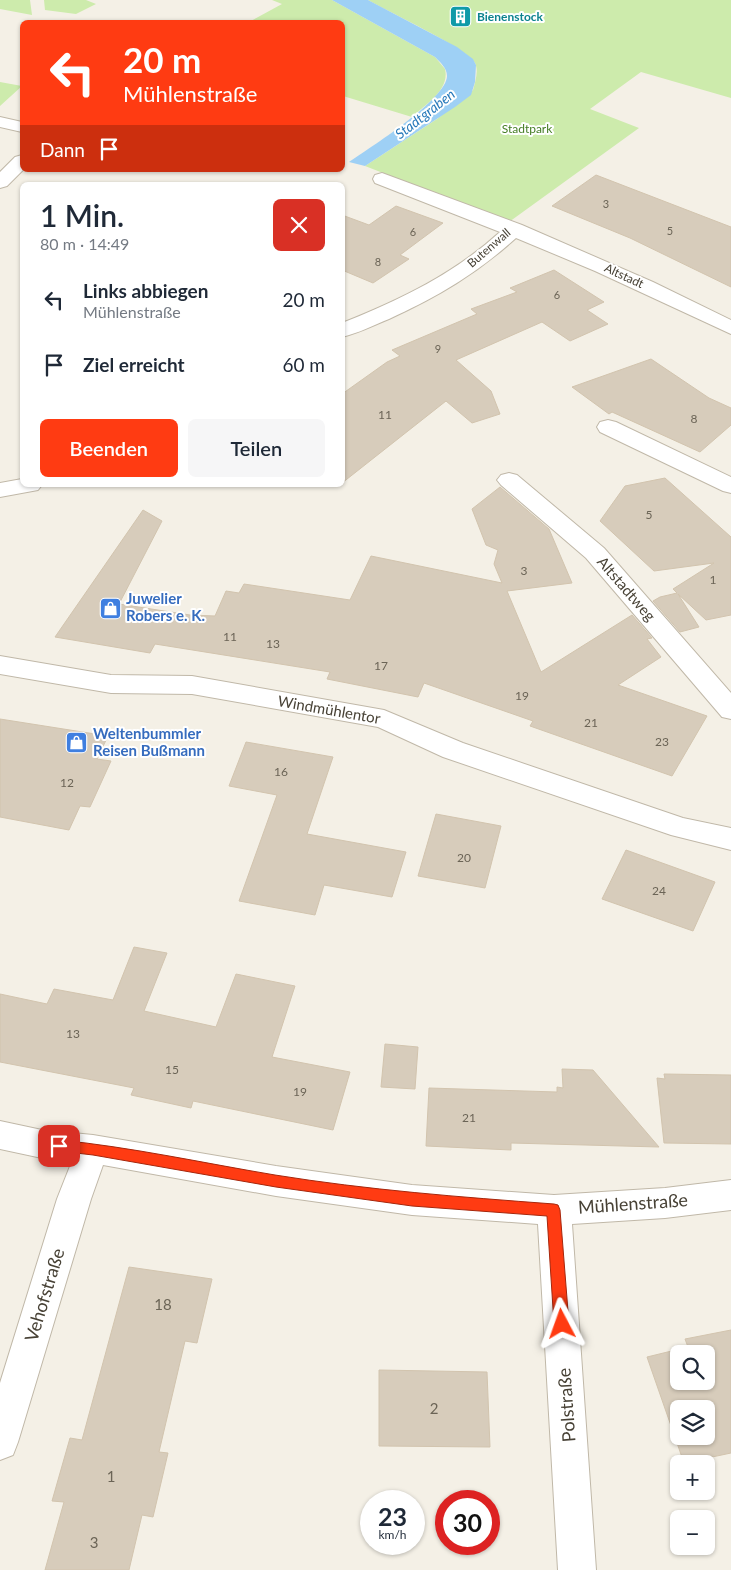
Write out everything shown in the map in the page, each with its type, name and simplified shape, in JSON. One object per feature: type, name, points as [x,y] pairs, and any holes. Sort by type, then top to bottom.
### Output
[{"type":"street","points":[[0,122],[20,127]]},
{"type":"street","points":[[0,182],[20,163]]},
{"type":"street","name":"Butenwall","points":[[345,330],[378,316],[437,286],[480,260],[515,229],[382,179]]},
{"type":"street","name":"Altstadt","points":[[515,229],[610,269],[677,300],[731,328]]},
{"type":"street","points":[[608,427],[731,486]]},
{"type":"street","name":"Altstadtweg","points":[[508,480],[595,553],[731,710]]},
{"type":"street","points":[[0,490],[20,487]]},
{"type":"street","name":"Windmühlentor","points":[[0,665],[111,684],[192,685],[384,719],[453,750],[681,828],[731,839]]},
{"type":"street","name":"Mühlenstraße","points":[[0,1135],[42,1144],[93,1149],[276,1181],[403,1199],[554,1210],[665,1203],[731,1194]]},
{"type":"street","name":"Vehofstraße","points":[[0,1442],[74,1199],[93,1149]]},
{"type":"street","name":"Polstraße","points":[[554,1210],[577,1570]]},
{"type":"green space","points":[[0,0],[30,0],[32,15],[0,9]]},
{"type":"green space","points":[[44,0],[86,0],[96,4],[76,14],[45,10]]},
{"type":"green space","points":[[272,0],[332,0],[435,57],[445,69],[446,77],[444,84],[436,96],[412,117],[345,97],[345,20],[253,20],[282,4]]},
{"type":"green space","name":"Stadtpark","points":[[368,0],[731,0],[731,98],[641,72],[590,109],[639,128],[509,222],[365,166],[437,119],[473,90],[477,73],[475,63],[459,49]]},
{"type":"green space","points":[[0,82],[20,86],[20,88],[0,106]]},
{"type":"water","name":"Stadtgraben","points":[[332,0],[368,0],[457,47],[473,59],[476,65],[475,82],[471,95],[365,166],[349,162],[421,110],[444,86],[447,73],[443,65],[435,57]]},
{"type":"building","points":[[596,175],[731,227],[731,287],[630,238],[552,206]]},
{"type":"building","points":[[396,206],[443,223],[400,255],[409,259],[373,283],[345,271],[345,216],[369,225]]},
{"type":"building","points":[[554,270],[604,302],[587,310],[608,324],[570,341],[542,322],[456,360],[491,391],[500,414],[472,423],[446,401],[345,481],[345,392],[387,362],[400,356],[392,350],[477,314],[471,309],[517,292],[510,288]]},
{"type":"building","points":[[651,359],[709,398],[731,408],[731,425],[700,452],[612,412],[609,414],[572,387]]},
{"type":"building","points":[[665,478],[731,537],[731,615],[706,620],[678,594],[699,627],[680,632],[653,601],[660,597],[677,593],[673,589],[714,563],[654,571],[600,521],[625,486]]},
{"type":"building","points":[[500,487],[549,529],[572,583],[507,591],[541,672],[632,615],[652,638],[647,639],[661,657],[618,685],[707,716],[672,776],[530,726],[533,721],[424,683],[418,697],[327,679],[330,672],[155,644],[150,653],[55,637],[143,510],[162,521],[119,604],[190,615],[215,616],[226,591],[239,593],[244,584],[350,600],[371,556],[502,583],[494,564],[498,550],[486,545],[472,509]]},
{"type":"building","points":[[0,719],[108,736],[97,759],[111,761],[90,807],[80,806],[69,830],[0,817]]},
{"type":"building","points":[[246,742],[333,757],[307,834],[406,852],[392,897],[324,885],[315,915],[239,901],[277,795],[229,786]]},
{"type":"building","points":[[436,814],[501,826],[485,888],[418,876]]},
{"type":"building","points":[[626,850],[715,882],[693,931],[602,899]]},
{"type":"building","points":[[134,947],[167,953],[144,1011],[216,1027],[236,974],[295,986],[272,1057],[350,1072],[333,1130],[193,1101],[191,1108],[131,1095],[134,1088],[0,1062],[0,994],[47,1004],[54,989],[113,1000]]},
{"type":"building","points":[[385,1044],[418,1047],[415,1089],[381,1087]]},
{"type":"building","points":[[562,1069],[593,1070],[659,1147],[511,1143],[511,1150],[426,1146],[429,1088],[557,1092],[557,1087],[563,1088]]},
{"type":"building","points":[[664,1074],[731,1075],[731,1144],[664,1143],[657,1078],[665,1079]]},
{"type":"building","points":[[129,1267],[212,1279],[197,1343],[185,1341],[159,1452],[168,1453],[153,1517],[142,1515],[129,1570],[45,1570],[64,1502],[52,1501],[70,1438],[82,1440]]},
{"type":"building","points":[[731,1330],[731,1453],[715,1456],[681,1455],[678,1445],[715,1445],[715,1400],[670,1400],[670,1423],[647,1357],[670,1351],[670,1390],[715,1390],[715,1345],[687,1345],[685,1339]]},
{"type":"building","points":[[379,1370],[487,1372],[490,1447],[379,1446]]},
{"type":"place","name":"Bienenstock","points":[[461,17]]},
{"type":"place","name":"Juwelier Robers e. K.","points":[[110,608]]},
{"type":"place","name":"Weltenbummler Reisen Bußmann","points":[[77,743]]},
{"type":"route","points":[[59,1146],[93,1149],[276,1181],[412,1200],[554,1210],[562,1324]]}]
